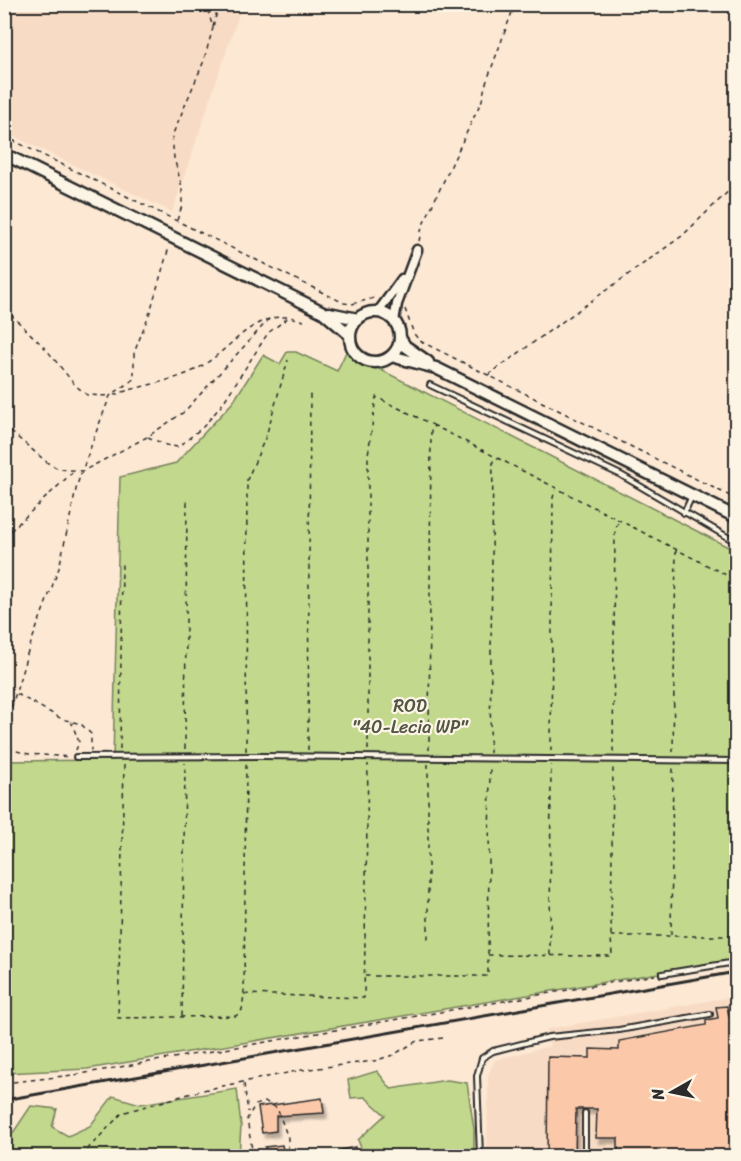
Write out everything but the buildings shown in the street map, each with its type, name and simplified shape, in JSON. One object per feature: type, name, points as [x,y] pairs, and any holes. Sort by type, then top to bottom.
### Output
[{"type":"street","points":[[4,154],[323,312],[350,335],[354,350],[361,358],[378,362],[391,356],[397,350],[400,338]]},
{"type":"street","points":[[417,250],[408,271],[394,321],[405,346],[436,368],[736,517]]},
{"type":"street","points":[[378,312],[408,271]]},
{"type":"street","points":[[323,312],[358,319]]},
{"type":"street","points":[[350,335],[358,319],[366,314],[378,312],[394,321]]},
{"type":"street","points":[[391,356],[436,368]]},
{"type":"lane","points":[[430,385],[528,433],[586,457],[736,542]]},
{"type":"lane","points":[[684,513],[693,495]]},
{"type":"lane","points":[[76,757],[246,756],[736,761]]},
{"type":"lane","points":[[662,974],[736,962]]},
{"type":"lane","points":[[480,1156],[477,1076],[478,1065],[486,1054],[549,1037],[619,1030],[710,1014]]},
{"type":"lane","points":[[585,1113],[585,1156]]},
{"type":"path","points":[[206,4],[213,28]]},
{"type":"path","points":[[177,222],[182,206],[182,187],[174,158],[172,136],[203,63],[219,4]]},
{"type":"path","points":[[417,250],[422,227],[483,100],[485,86],[515,4]]},
{"type":"path","points":[[487,375],[682,236],[736,184]]},
{"type":"path","points":[[4,734],[28,651],[59,568],[82,471],[110,396],[134,379],[134,353],[150,312],[172,237]]},
{"type":"path","points":[[4,308],[46,350],[75,385],[87,394],[110,396],[198,369],[252,325],[271,318],[295,317],[304,321]]},
{"type":"path","points":[[147,437],[166,446],[178,447],[203,427],[221,406],[268,333],[290,317]]},
{"type":"path","points":[[4,426],[48,463],[59,469],[82,471],[147,437],[184,412],[271,318]]},
{"type":"path","points":[[122,561],[120,749],[124,757],[118,1018],[236,1016],[242,1010],[244,994],[248,480],[266,436],[288,360]]},
{"type":"path","points":[[308,757],[310,390]]},
{"type":"path","points":[[244,994],[364,998],[368,757],[368,455],[376,397],[736,580]]},
{"type":"path","points":[[428,939],[432,428],[435,426]]},
{"type":"path","points":[[364,976],[488,976],[493,456]]},
{"type":"path","points":[[4,537],[75,470]]},
{"type":"path","points":[[550,955],[553,498],[556,489]]},
{"type":"path","points":[[488,955],[612,956],[615,529],[619,522]]},
{"type":"path","points":[[671,936],[676,549]]},
{"type":"path","points":[[611,936],[733,936],[736,692]]},
{"type":"path","points":[[4,741],[8,748],[29,754],[76,757],[91,752],[93,740],[81,724],[36,706],[16,693]]},
{"type":"path","points":[[65,757],[78,748],[79,742],[71,721]]},
{"type":"path","points":[[4,1083],[74,1075],[662,974]]},
{"type":"path","points":[[81,1156],[122,1113],[203,1090],[302,1070],[374,1061],[393,1055],[417,1041],[443,1038]]},
{"type":"path","points":[[244,1083],[253,1156]]},
{"type":"path","points":[[249,1114],[260,1103],[268,1102],[276,1106],[288,1138],[288,1156]]},
{"type":"shaded area","points":[[4,5],[242,5],[172,212],[5,132]]},
{"type":"shaded area","points":[[736,996],[736,1156],[487,1156],[488,1075],[495,1060],[550,1046],[547,1029]]},
{"type":"green space","name":"ROD \"40-Lecia WP\"","points":[[287,352],[296,352],[337,371],[346,352],[736,551],[736,960],[87,1069],[5,1073],[4,761],[113,760],[120,477],[176,463],[233,402],[263,355],[280,364]]},
{"type":"green space","points":[[377,1071],[391,1089],[447,1080],[467,1083],[474,1129],[474,1156],[364,1156],[358,1140],[385,1115],[365,1097],[351,1098],[348,1080]]},
{"type":"green space","points":[[237,1089],[241,1126],[239,1156],[5,1156],[5,1136],[13,1133],[31,1106],[57,1109],[52,1127],[68,1136],[90,1126],[113,1096],[140,1104]]},
{"type":"railway","points":[[4,1100],[736,972]]}]
